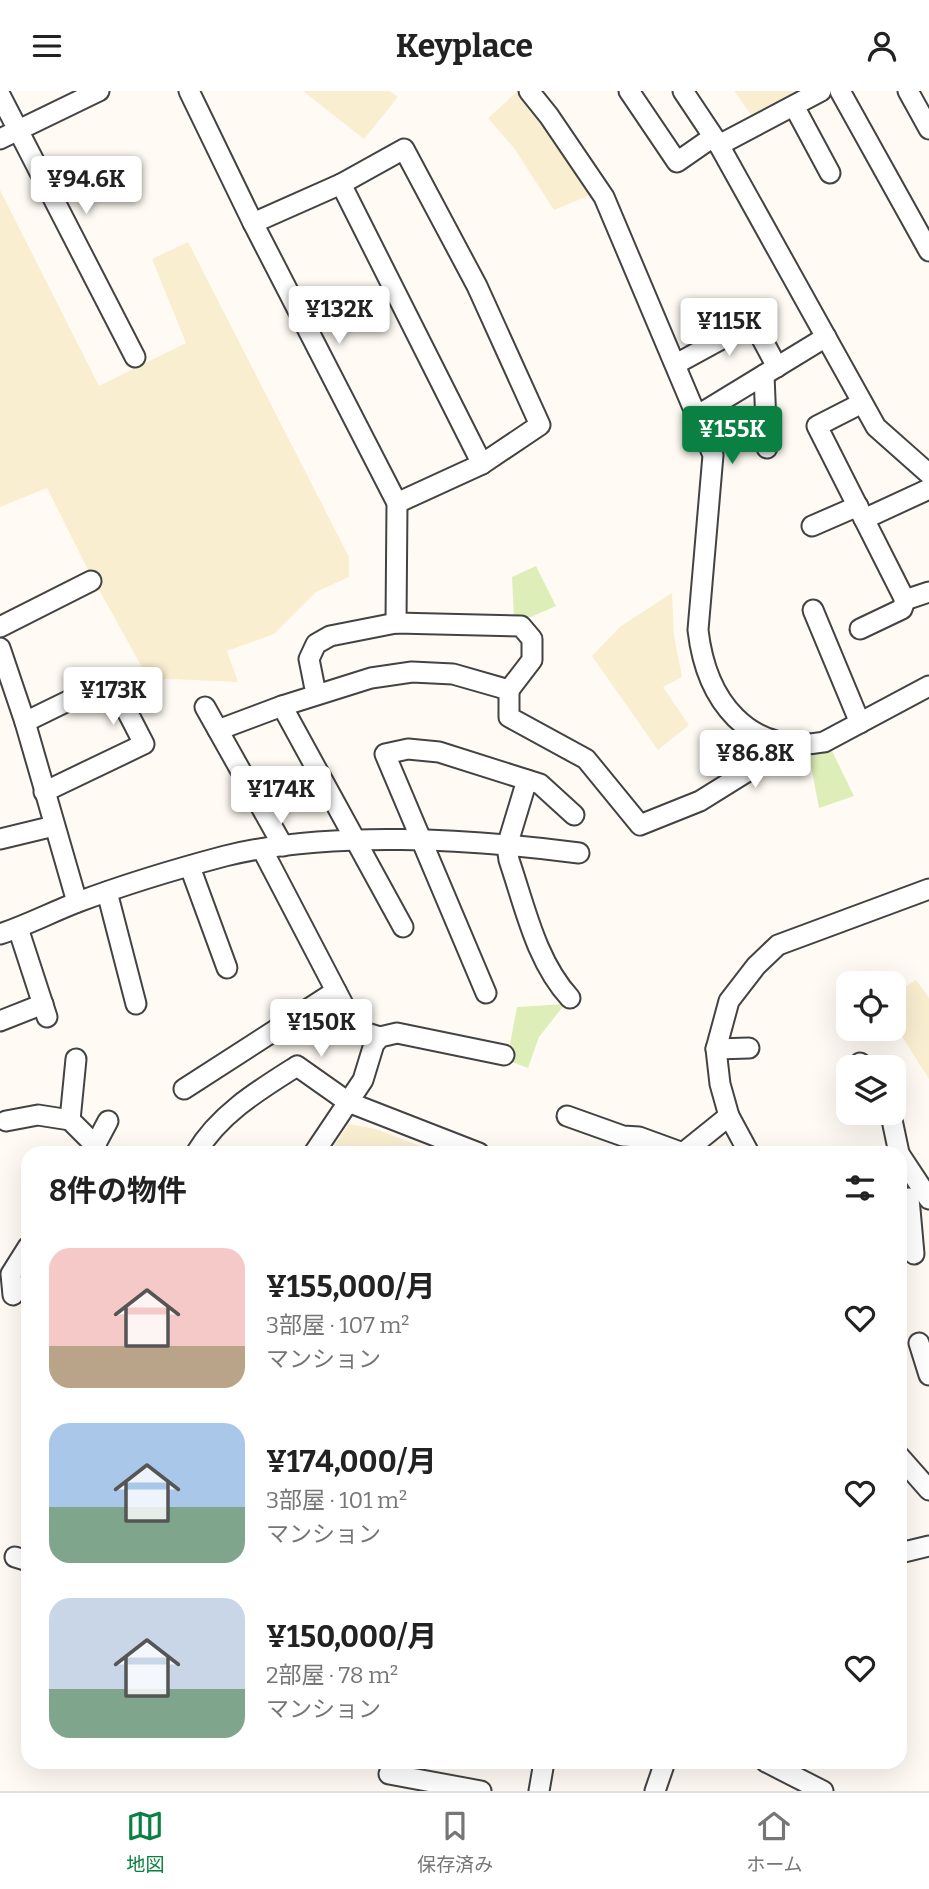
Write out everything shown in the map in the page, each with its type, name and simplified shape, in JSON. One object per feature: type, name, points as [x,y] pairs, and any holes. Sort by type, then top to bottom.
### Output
[{"type":"street","points":[[0,139],[99,91]]},
{"type":"street","points":[[189,91],[253,223],[397,503],[396,623]]},
{"type":"street","points":[[529,91],[604,197],[713,455],[698,630],[709,681],[724,705],[739,723],[762,736],[790,745],[806,745],[824,742],[929,686]]},
{"type":"street","points":[[629,91],[677,162],[821,91]]},
{"type":"street","points":[[683,91],[716,141],[876,427],[929,474]]},
{"type":"street","points":[[840,91],[929,251]]},
{"type":"street","points":[[908,91],[929,129]]},
{"type":"street","points":[[0,95],[135,356]]},
{"type":"street","points":[[794,106],[830,173]]},
{"type":"street","points":[[253,223],[341,184],[404,149],[477,286],[540,425],[482,464],[397,503]]},
{"type":"street","points":[[341,184],[482,464]]},
{"type":"street","points":[[676,364],[753,322],[771,371],[767,448]]},
{"type":"street","points":[[698,415],[826,337]]},
{"type":"street","points":[[860,629],[902,609],[905,600],[817,426],[862,403]]},
{"type":"street","points":[[813,526],[861,513],[929,489]]},
{"type":"street","points":[[0,627],[91,581]]},
{"type":"street","points":[[905,600],[929,592]]},
{"type":"street","points":[[813,610],[860,723]]},
{"type":"street","points":[[316,694],[309,659],[316,644],[330,636],[396,623],[521,626],[531,639],[532,660],[509,689],[509,716],[586,759],[640,825],[700,801],[790,745]]},
{"type":"street","points":[[0,648],[25,722],[77,902]]},
{"type":"street","points":[[218,730],[316,694],[371,678],[412,671],[453,674],[509,689]]},
{"type":"street","points":[[25,722],[111,680],[144,744],[44,792]]},
{"type":"street","points":[[282,706],[403,927]]},
{"type":"street","points":[[205,707],[283,846]]},
{"type":"street","points":[[486,993],[386,754],[408,749],[439,752],[540,784],[574,815]]},
{"type":"street","points":[[527,780],[507,846],[509,860],[545,963],[555,982],[570,998]]},
{"type":"street","points":[[0,839],[54,826]]},
{"type":"street","points":[[0,1021],[45,1010],[9,931],[77,902],[190,867],[262,849],[356,841],[424,841],[579,853]]},
{"type":"street","points":[[184,1089],[341,1000],[262,849]]},
{"type":"street","points":[[190,867],[227,968]]},
{"type":"street","points":[[745,1146],[729,1117],[720,1084],[716,1049],[729,1001],[778,945],[929,889]]},
{"type":"street","points":[[107,892],[136,1004]]},
{"type":"street","points":[[354,1029],[380,1037],[397,1033],[504,1055]]},
{"type":"street","points":[[319,1146],[363,1080],[374,1044],[380,1037]]},
{"type":"street","points":[[716,1049],[749,1048]]},
{"type":"street","points":[[69,1120],[76,1059]]},
{"type":"street","points":[[201,1146],[240,1103],[297,1066],[348,1102],[461,1146]]},
{"type":"street","points":[[6,1122],[38,1115],[69,1120],[90,1146]]},
{"type":"street","points":[[567,1116],[622,1145],[639,1137],[664,1146]]},
{"type":"street","points":[[692,1146],[729,1117]]},
{"type":"street","points":[[96,1146],[108,1121]]},
{"type":"street","points":[[893,1125],[897,1146]]},
{"type":"street","points":[[907,1166],[929,1200]]},
{"type":"street","points":[[907,1199],[929,1200]]},
{"type":"street","points":[[907,1216],[914,1254]]},
{"type":"street","points":[[14,1294],[11,1274],[21,1259]]},
{"type":"street","points":[[919,1343],[929,1375]]},
{"type":"street","points":[[907,1465],[929,1490]]},
{"type":"street","points":[[907,1551],[929,1546]]},
{"type":"street","points":[[539,1791],[543,1769]]},
{"type":"street","points":[[655,1791],[662,1769]]},
{"type":"street","points":[[780,1769],[822,1791]]},
{"type":"street","points":[[387,1776],[481,1791]]},
{"type":"shaded area","points":[[303,91],[390,91],[398,97],[364,139]]},
{"type":"shaded area","points":[[518,91],[525,91],[595,193],[554,210],[514,148],[488,118]]},
{"type":"shaded area","points":[[734,91],[800,91],[752,116]]},
{"type":"shaded area","points":[[0,190],[99,386],[186,343],[152,259],[188,242],[349,557],[349,577],[316,592],[274,634],[227,651],[238,682],[148,678],[88,570],[47,488],[0,507]]},
{"type":"shaded area","points":[[672,593],[674,636],[682,677],[663,687],[689,725],[658,750],[592,656],[621,626]]},
{"type":"shaded area","points":[[916,980],[929,998],[929,1079],[905,1041],[906,986]]},
{"type":"shaded area","points":[[349,1124],[376,1129],[420,1146],[334,1146]]},
{"type":"green space","points":[[536,566],[556,606],[531,617],[514,617],[512,577]]},
{"type":"green space","points":[[829,745],[854,796],[819,808],[808,750]]},
{"type":"green space","points":[[565,1004],[539,1037],[528,1068],[507,1060],[517,1007]]}]
